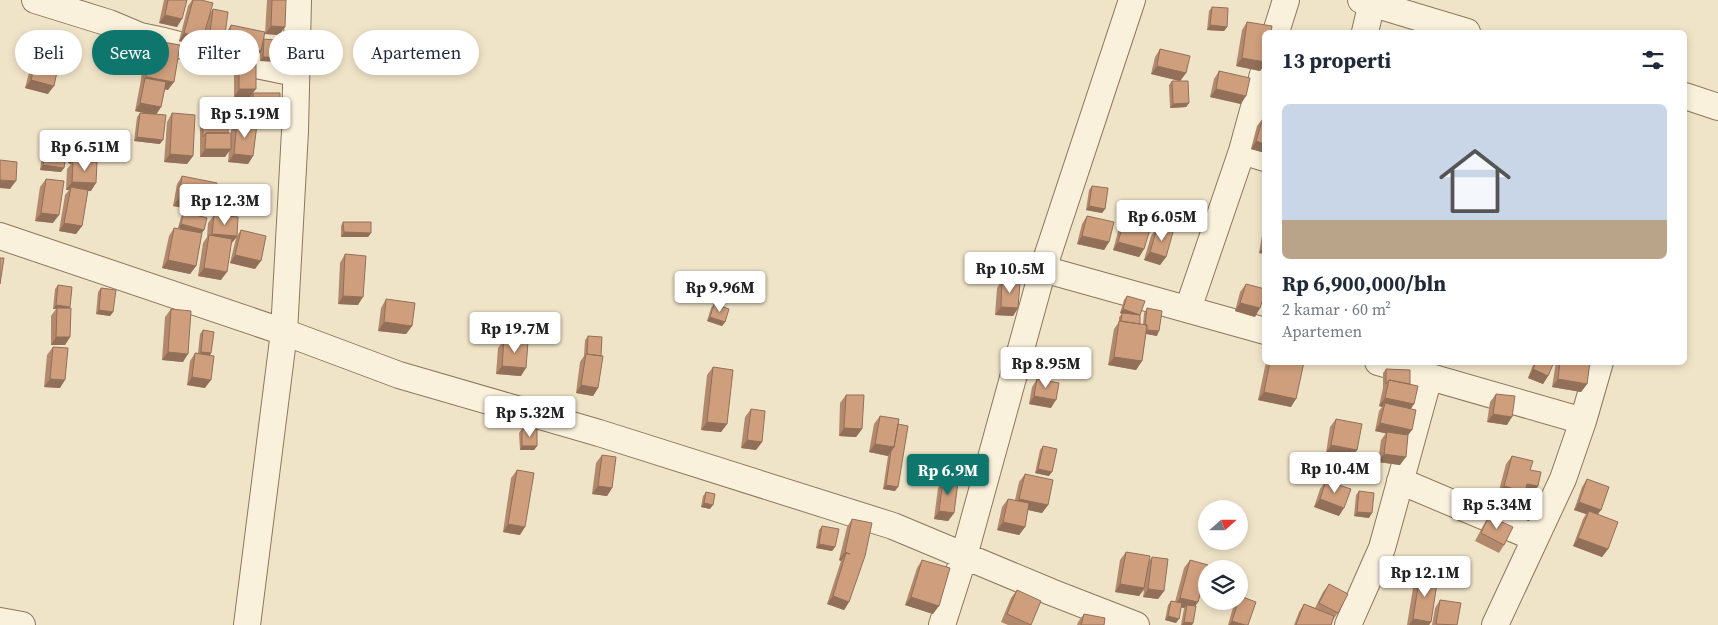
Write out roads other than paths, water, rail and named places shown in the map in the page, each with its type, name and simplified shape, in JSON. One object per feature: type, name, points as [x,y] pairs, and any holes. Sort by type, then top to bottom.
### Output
[{"type":"street","points":[[35,0],[109,23],[140,36],[269,68]]},
{"type":"street","points":[[297,30],[298,0]]},
{"type":"street","points":[[942,625],[964,556],[1043,269],[1132,0]]},
{"type":"street","points":[[1277,30],[1286,0]]},
{"type":"street","points":[[1365,30],[1367,1],[1461,30]]},
{"type":"street","points":[[247,625],[284,332],[295,131],[295,75]]},
{"type":"street","points":[[1188,309],[1254,155],[1262,89]]},
{"type":"street","points":[[1687,97],[1718,107]]},
{"type":"street","points":[[0,236],[284,332],[399,375],[599,433],[892,526],[1135,625]]},
{"type":"street","points":[[1043,269],[1262,330]]},
{"type":"street","points":[[1388,365],[1583,421]]},
{"type":"street","points":[[1495,625],[1563,479],[1583,421],[1599,365]]},
{"type":"street","points":[[1348,625],[1382,548],[1429,377]]},
{"type":"street","points":[[1400,481],[1536,538]]},
{"type":"street","points":[[0,621],[22,625]]}]
